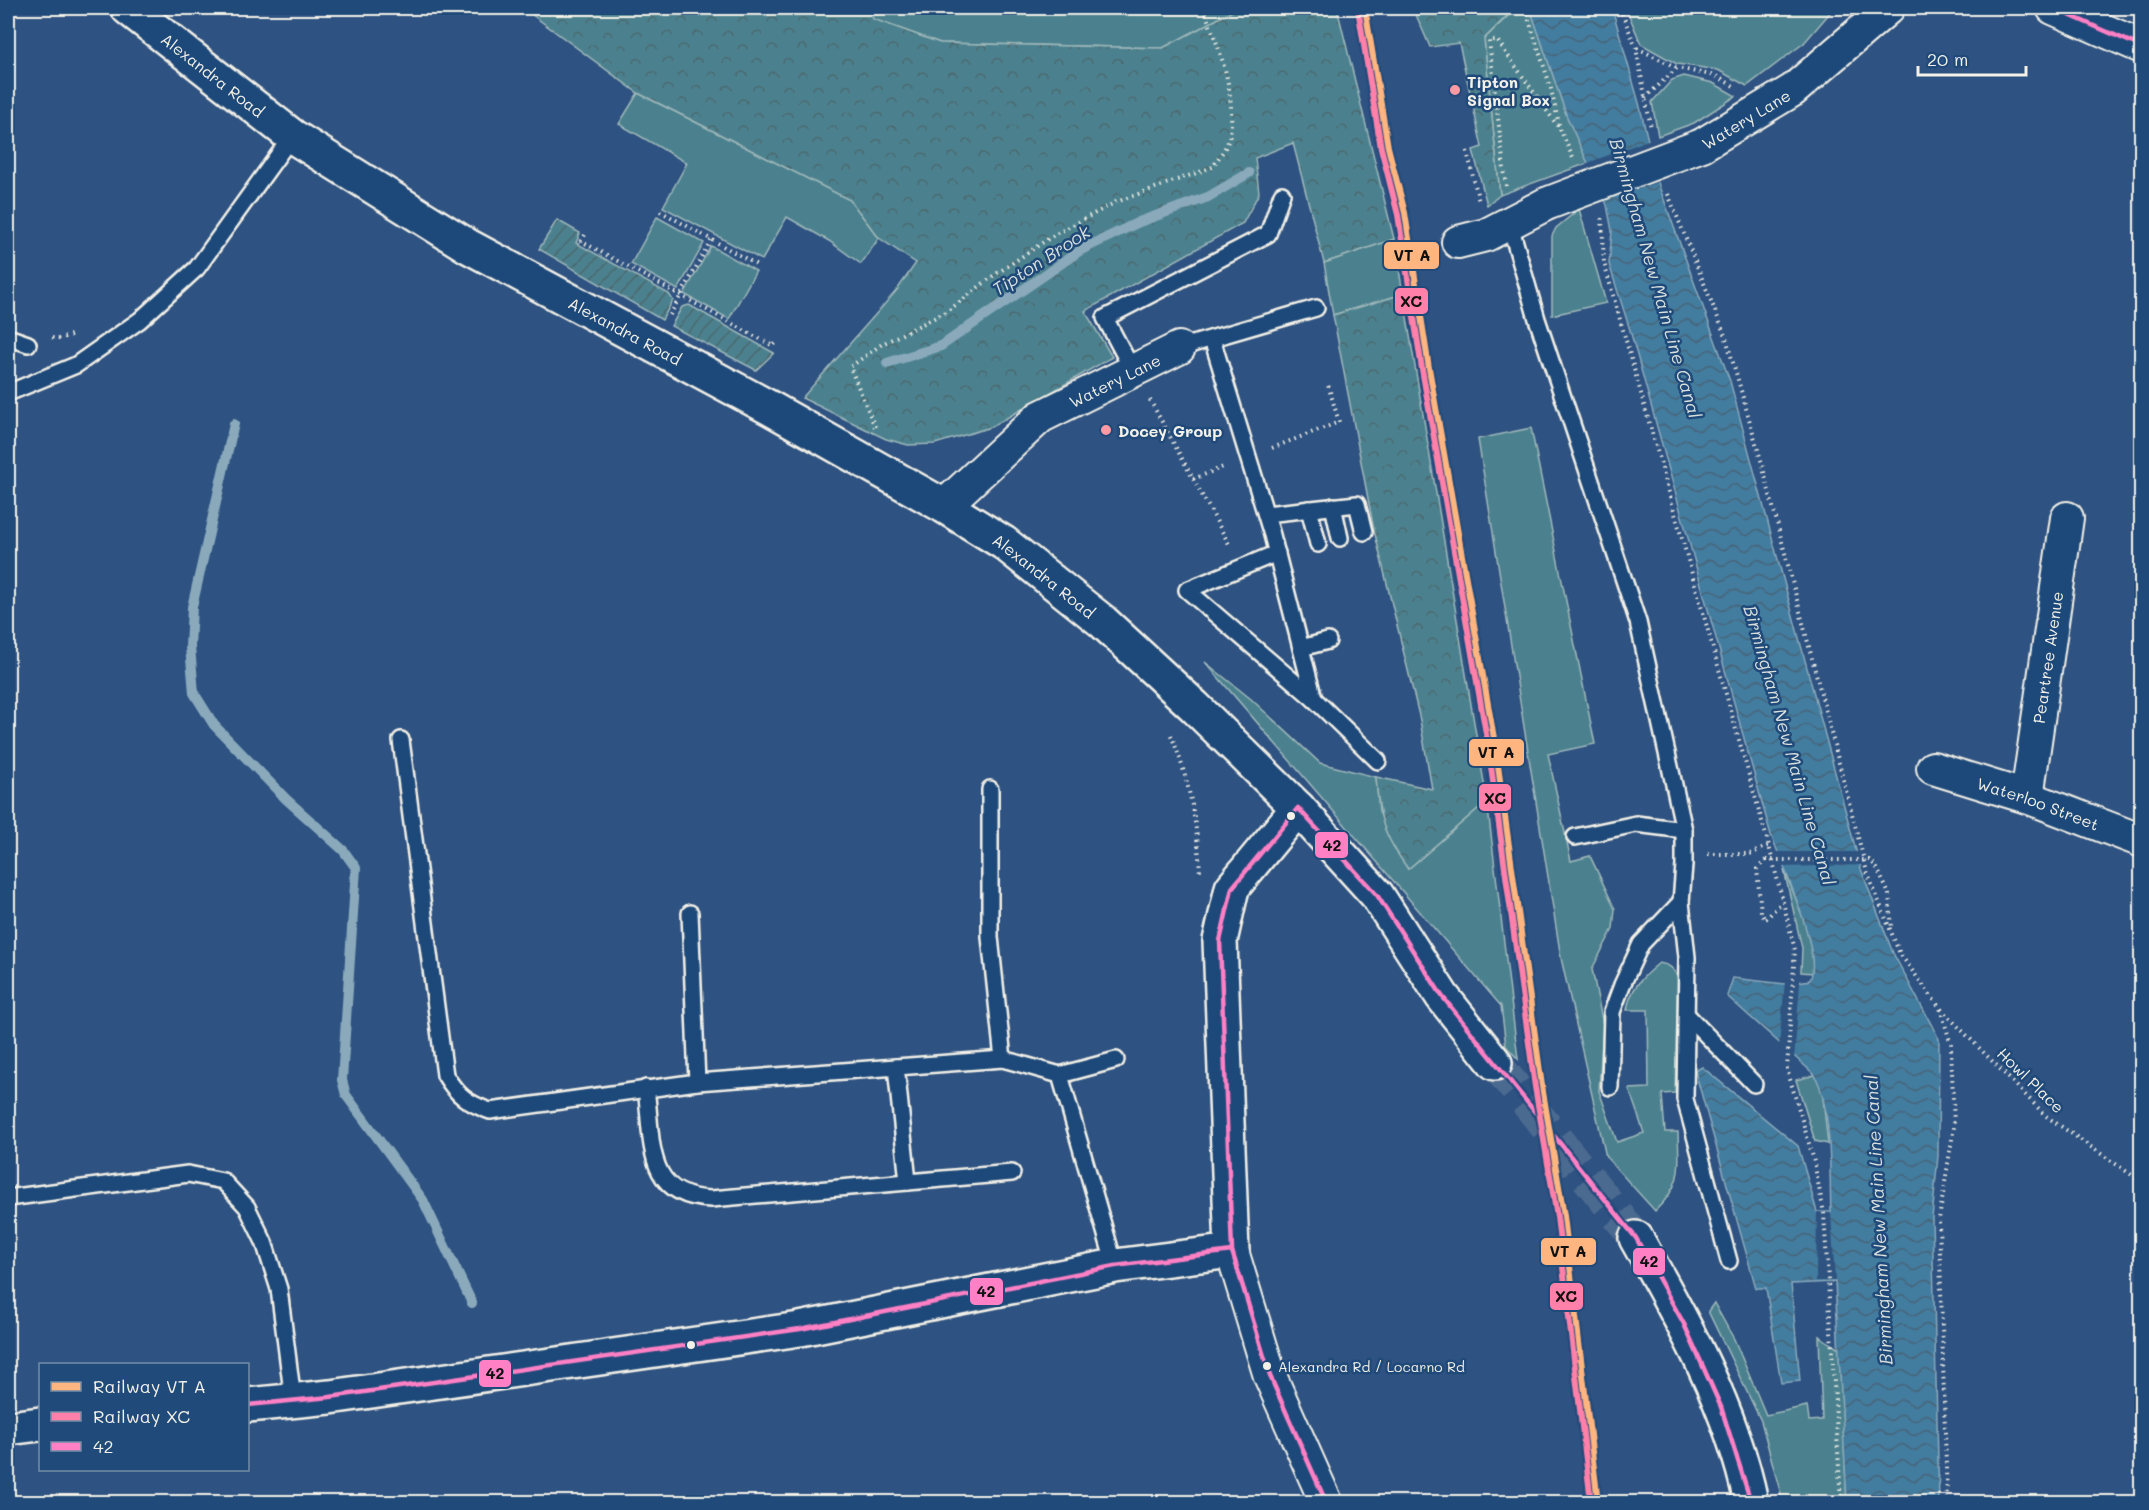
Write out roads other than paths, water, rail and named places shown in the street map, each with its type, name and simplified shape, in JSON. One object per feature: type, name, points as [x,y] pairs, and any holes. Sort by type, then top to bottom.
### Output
[{"type":"main road","name":"Alexandra Road","points":[[128,8],[292,136],[468,246],[945,506],[1004,543],[1102,621],[1298,808],[1377,895],[1442,996],[1495,1063]]},
{"type":"main road","points":[[249,1405],[800,1329],[1115,1266],[1232,1251],[1220,941],[1232,888],[1298,808]]},
{"type":"main road","points":[[1636,1238],[1684,1324],[1721,1407],[1751,1503]]},
{"type":"main road","points":[[8,1428],[39,1424]]},
{"type":"street","name":"Watery Lane","points":[[1485,234],[1546,204],[1702,146],[1793,90],[1888,8]]},
{"type":"street","points":[[2053,8],[2142,47]]},
{"type":"street","name":"Watery Lane","points":[[945,506],[1040,417],[1179,348]]},
{"type":"street","name":"Peartree Avenue","points":[[2027,797],[2067,518]]},
{"type":"street","name":"Waterloo Street","points":[[1933,768],[2027,797],[2142,841]]},
{"type":"street","points":[[1232,1251],[1270,1376],[1326,1503]]},
{"type":"lane","points":[[8,393],[76,365],[140,320],[196,268],[292,136]]},
{"type":"lane","points":[[1133,371],[1106,318],[1268,234],[1282,194]]},
{"type":"lane","points":[[1485,234],[1537,319],[1638,622],[1683,830],[1681,902],[1687,957],[1685,1099],[1728,1261]]},
{"type":"lane","name":"Watery Lane","points":[[1179,348],[1316,308]]},
{"type":"lane","points":[[1212,339],[1272,535],[1314,699]]},
{"type":"lane","points":[[1266,514],[1357,504],[1364,532]]},
{"type":"lane","points":[[1333,506],[1340,538]]},
{"type":"lane","points":[[1309,509],[1318,544]]},
{"type":"lane","points":[[1277,553],[1187,590],[1314,699],[1378,760]]},
{"type":"lane","points":[[1301,648],[1328,641]]},
{"type":"lane","points":[[401,740],[445,1075],[456,1094],[471,1104],[490,1111],[697,1082],[1002,1059],[1060,1075],[1116,1060]]},
{"type":"lane","points":[[990,789],[990,937],[1002,1059]]},
{"type":"lane","points":[[1575,837],[1636,824],[1683,830]]},
{"type":"lane","points":[[1610,1087],[1612,1012],[1622,985],[1641,944],[1681,902]]},
{"type":"lane","points":[[690,913],[697,1082]]},
{"type":"lane","points":[[1687,1015],[1754,1084]]},
{"type":"lane","points":[[896,1067],[908,1182]]},
{"type":"lane","points":[[1060,1075],[1115,1266]]},
{"type":"lane","points":[[646,1088],[656,1171],[670,1186],[691,1198],[711,1199],[1012,1173]]},
{"type":"lane","points":[[8,1198],[188,1174],[223,1181],[246,1207],[264,1242],[279,1288],[293,1400]]},
{"type":"water","name":"Birmingham New Main Line Canal","points":[[1530,8],[1612,8],[1639,103],[1659,186],[1730,381],[1861,869],[1893,953],[1939,1039],[1938,1156],[1932,1218],[1939,1502],[1847,1502],[1835,1282],[1791,1284],[1800,1381],[1781,1383],[1766,1288],[1756,1288],[1695,1071],[1702,1067],[1798,1146],[1817,1212],[1831,1212],[1830,1160],[1825,1106],[1815,1075],[1727,996],[1733,978],[1785,984],[1810,980],[1813,967],[1811,950],[1800,908],[1771,835],[1630,330],[1609,264],[1612,231],[1607,205],[1567,117]]},
{"type":"waterway","name":"Tipton Brook","points":[[887,363],[941,346],[1081,250],[1139,222],[1208,197],[1249,173]]},
{"type":"waterway","points":[[234,424],[192,607],[190,647],[194,693],[214,725],[286,799],[343,850],[356,868],[342,1080],[346,1095],[423,1200],[472,1303]]},
{"type":"tunnel","points":[[1495,1063],[1636,1238]]},
{"type":"rail line","name":"XC","points":[[1358,9],[1381,148],[1398,215],[1422,369],[1488,745],[1535,1087],[1557,1217],[1591,1502]]},
{"type":"place","name":"Tipton Signal Box","points":[[1455,90]]},
{"type":"place","name":"Docey Group","points":[[1106,430]]},
{"type":"place","name":"Alexandra Rd / Locarno Rd","points":[[1267,1366]]}]
